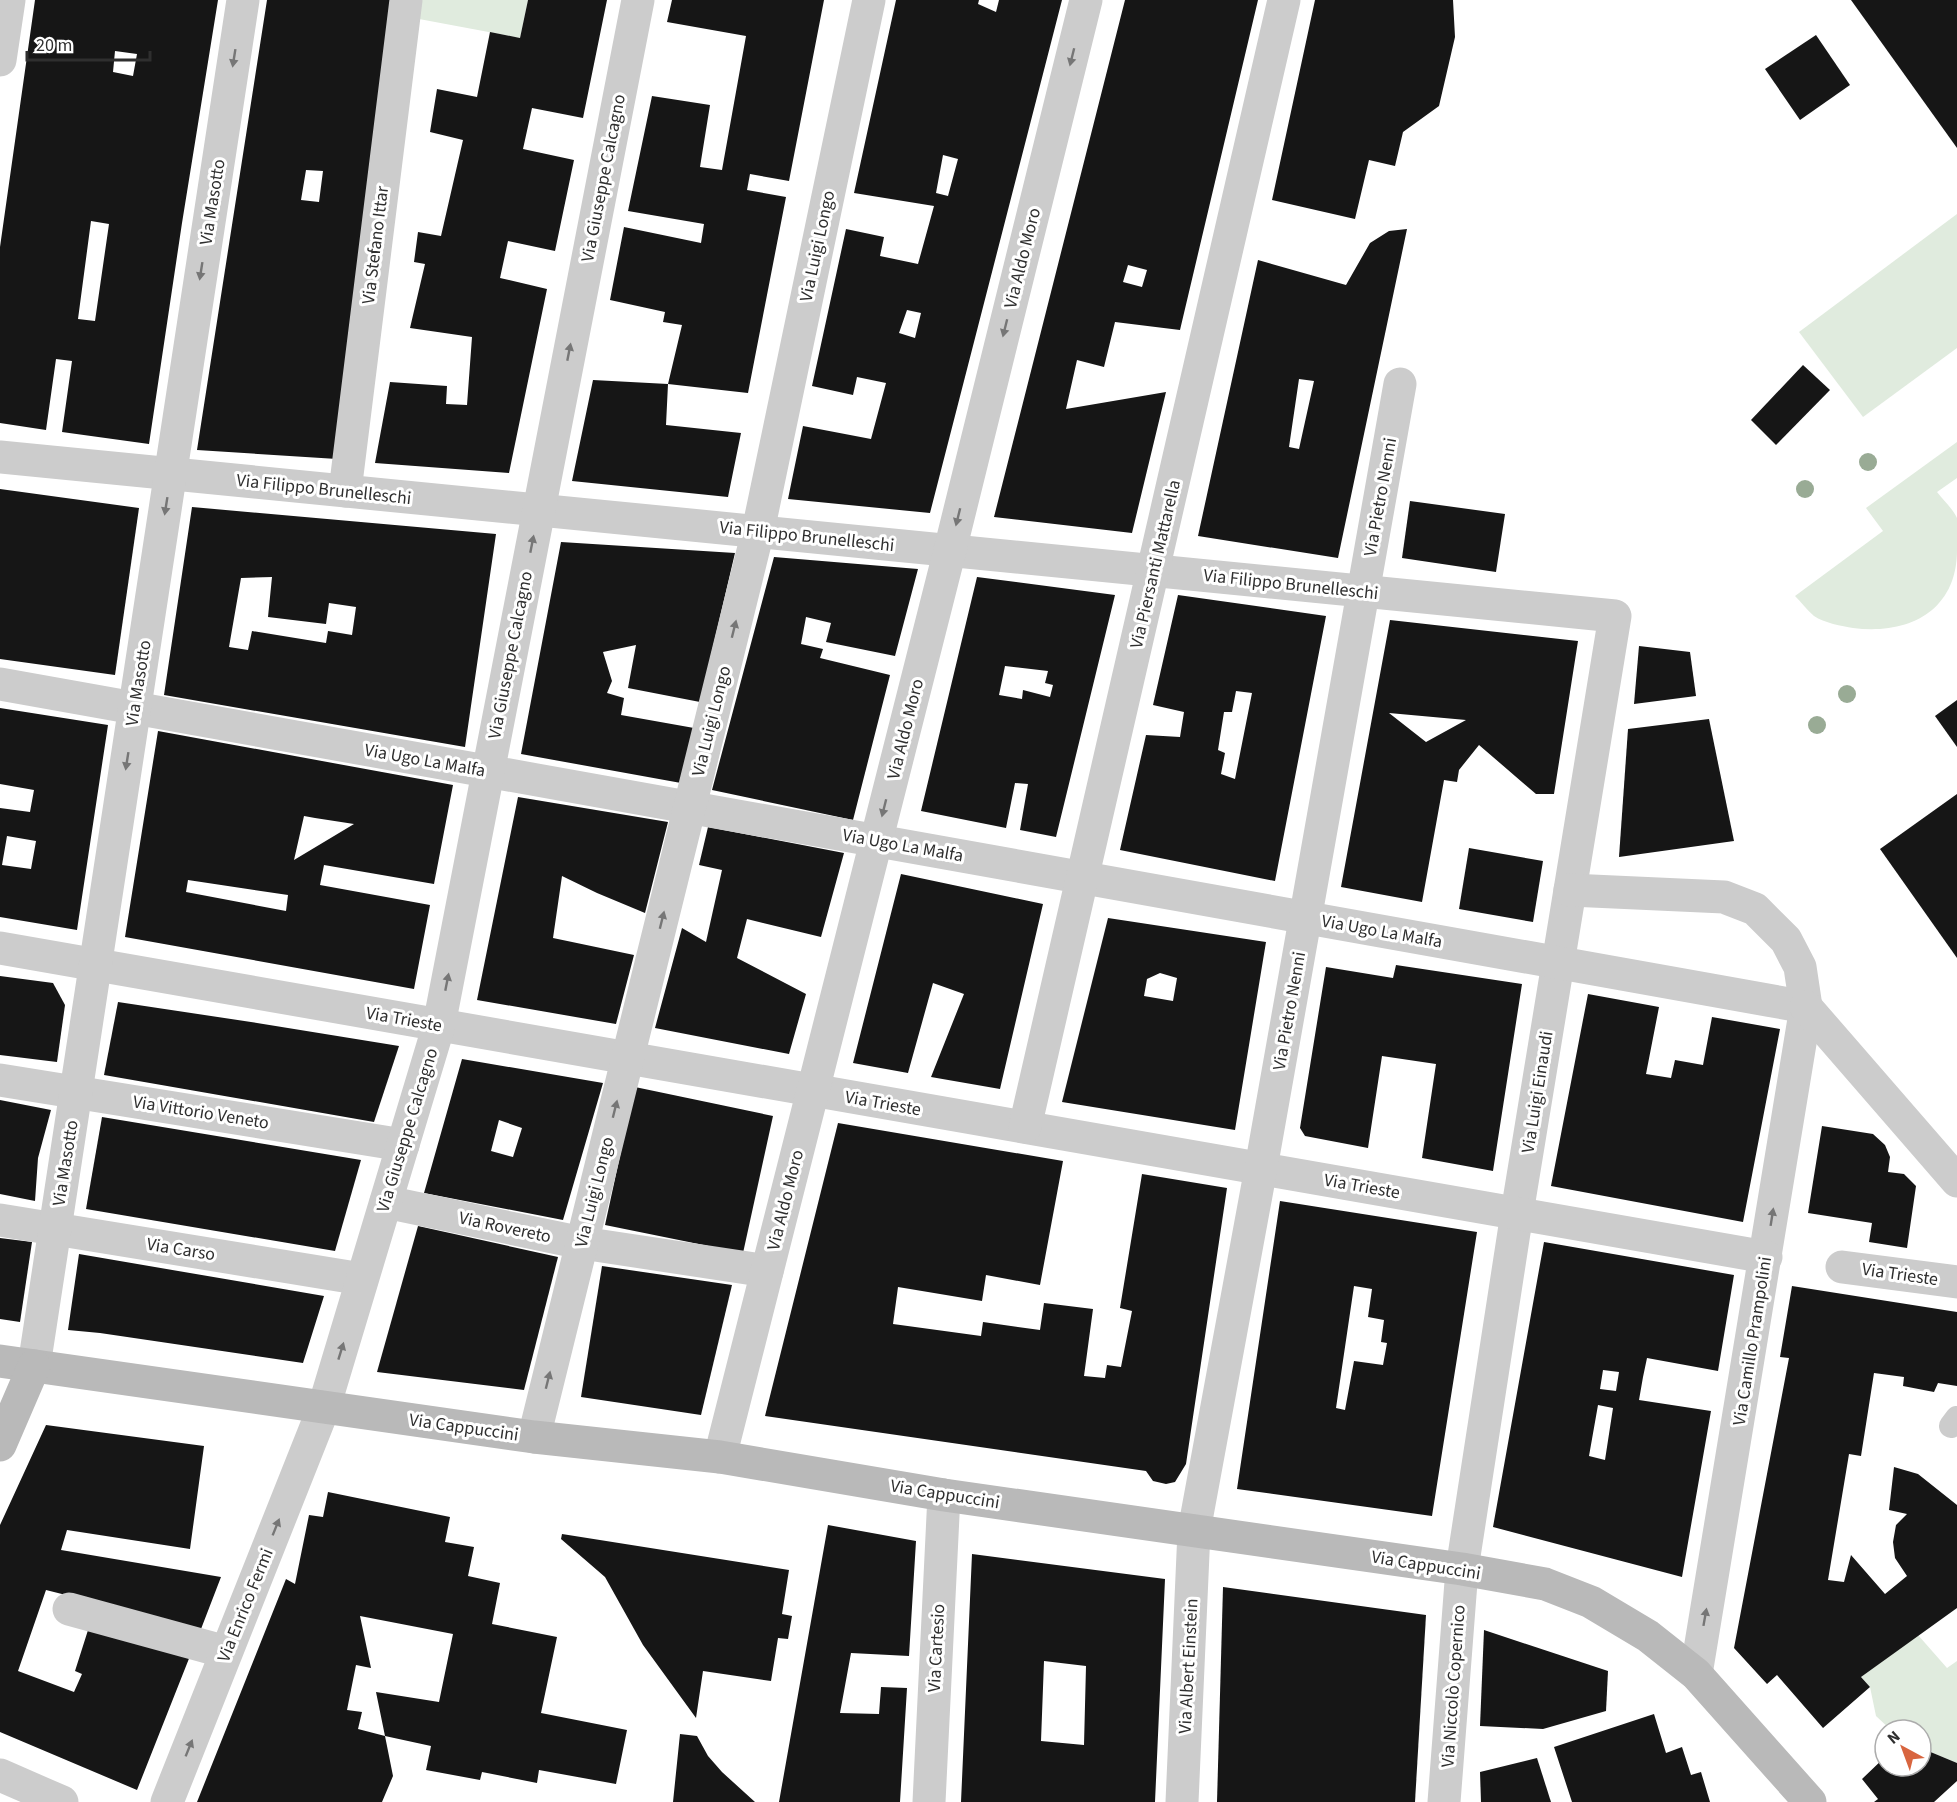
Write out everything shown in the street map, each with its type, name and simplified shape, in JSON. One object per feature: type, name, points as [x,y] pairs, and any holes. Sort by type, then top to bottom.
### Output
[{"type":"street","points":[[0,60],[9,0]]},
{"type":"street","name":"Via Masotto","points":[[34,1366],[243,0]]},
{"type":"street","name":"Via Stefano Ittar","points":[[345,491],[406,0]]},
{"type":"street","name":"Via Giuseppe Calcagno","points":[[324,1407],[439,1025],[638,0]]},
{"type":"street","name":"Via Luigi Longo","points":[[534,1437],[758,531],[869,0]]},
{"type":"street","name":"Via Aldo Moro","points":[[720,1457],[950,550],[1086,0]]},
{"type":"street","name":"Via Piersanti Mattarella","points":[[1025,1127],[1284,0]]},
{"type":"street","name":"Via Pietro Nenni","points":[[1194,1531],[1400,384]]},
{"type":"street","name":"Via Filippo Brunelleschi","points":[[0,457],[1615,616]]},
{"type":"street","name":"Via Luigi Einaudi","points":[[1462,1569],[1517,1213],[1615,616]]},
{"type":"street","name":"Via Ugo La Malfa","points":[[0,684],[1806,1007]]},
{"type":"street","points":[[1570,890],[1724,897],[1755,909],[1786,940],[1800,967],[1806,1007],[1957,1181]]},
{"type":"street","name":"Via Trieste","points":[[0,948],[1766,1257]]},
{"type":"street","name":"Via Camillo Prampolini","points":[[1696,1674],[1806,1007]]},
{"type":"street","name":"Via Vittorio Veneto","points":[[0,1080],[403,1145]]},
{"type":"street","name":"Via Rovereto","points":[[386,1202],[582,1243],[767,1271]]},
{"type":"street","name":"Via Carso","points":[[0,1220],[362,1279]]},
{"type":"street","name":"Via Trieste","points":[[1842,1267],[1957,1282]]},
{"type":"street","name":"Via Cappuccini","points":[[0,1361],[534,1437],[720,1457],[944,1495],[1462,1569],[1545,1584],[1591,1602],[1648,1636],[1696,1674],[1810,1802]]},
{"type":"street","points":[[3,1431],[34,1366]]},
{"type":"street","name":"Via Enrico Fermi","points":[[167,1802],[324,1407]]},
{"type":"street","name":"Via Cartesio","points":[[928,1802],[944,1495]]},
{"type":"street","name":"Via Albert Einstein","points":[[1182,1802],[1194,1531]]},
{"type":"street","name":"Via Niccolò Copernico","points":[[1444,1802],[1462,1569]]},
{"type":"street","points":[[69,1608],[226,1652]]},
{"type":"street","points":[[0,1775],[62,1802]]},
{"type":"shaded area","points":[[422,0],[528,0],[520,38],[419,19]]},
{"type":"shaded area","points":[[1957,214],[1957,348],[1863,417],[1799,332]]},
{"type":"shaded area","points":[[1957,442],[1957,478],[1937,492],[1957,518],[1955,571],[1949,589],[1939,603],[1926,614],[1911,622],[1874,629],[1853,628],[1814,616],[1795,596],[1883,531],[1866,508]]},
{"type":"shaded area","points":[[1918,1635],[1947,1668],[1957,1661],[1957,1763],[1933,1753],[1933,1718],[1878,1718],[1870,1687],[1861,1677]]},
{"type":"building","points":[[35,0],[218,0],[149,444],[62,432],[72,361],[56,359],[46,430],[0,423],[0,247]],"holes":[[[115,51],[137,54],[133,76],[113,72]],[[91,221],[109,224],[95,321],[78,319]]]},
{"type":"building","points":[[267,0],[396,0],[337,459],[197,450]],"holes":[[[306,170],[323,171],[319,202],[301,200]]]},
{"type":"building","points":[[528,0],[607,0],[583,118],[532,108],[523,149],[574,160],[555,251],[508,241],[500,278],[547,289],[509,473],[375,463],[390,382],[447,386],[446,404],[467,405],[472,337],[410,328],[425,264],[414,262],[418,232],[441,236],[463,140],[430,132],[437,89],[477,97],[490,32],[520,38]]},
{"type":"building","points":[[672,0],[824,0],[789,181],[750,174],[747,190],[786,197],[748,393],[668,384],[682,325],[663,322],[665,312],[610,300],[624,227],[701,243],[704,224],[628,211],[652,96],[710,105],[700,167],[722,170],[746,36],[667,22]]},
{"type":"building","points":[[896,0],[979,0],[978,4],[996,12],[999,0],[1062,0],[930,513],[788,499],[803,426],[871,439],[886,383],[857,377],[853,395],[812,386],[846,229],[884,237],[880,256],[918,264],[934,206],[854,193]],"holes":[[[943,155],[958,159],[948,196],[936,193]],[[907,310],[921,313],[915,338],[899,333]]]},
{"type":"building","points":[[1125,0],[1258,0],[1180,330],[1115,322],[1104,367],[1077,360],[1066,409],[1166,392],[1132,533],[994,517]],"holes":[[[1128,265],[1147,270],[1142,287],[1123,282]]]},
{"type":"building","points":[[1315,0],[1453,0],[1455,37],[1439,106],[1403,132],[1395,166],[1369,160],[1355,219],[1272,200]]},
{"type":"building","points":[[1851,0],[1957,0],[1957,148]]},
{"type":"building","points":[[1816,35],[1850,85],[1800,120],[1765,69]]},
{"type":"building","points":[[1407,229],[1338,558],[1198,536],[1258,260],[1346,285],[1370,243],[1389,231]],"holes":[[[1299,379],[1314,381],[1299,449],[1289,447]]]},
{"type":"building","points":[[1803,365],[1830,390],[1776,445],[1751,420]]},
{"type":"building","points":[[593,380],[668,384],[666,425],[741,433],[728,497],[572,481]]},
{"type":"building","points":[[0,489],[139,508],[115,675],[0,659]]},
{"type":"building","points":[[1410,501],[1505,514],[1496,572],[1402,558]]},
{"type":"building","points":[[192,507],[496,534],[465,747],[164,695]],"holes":[[[272,577],[268,617],[326,624],[329,603],[356,607],[352,635],[328,631],[326,643],[252,631],[248,650],[229,647],[241,578]]]},
{"type":"building","points":[[561,542],[735,553],[700,702],[628,688],[636,645],[603,652],[612,681],[607,693],[624,698],[621,715],[694,728],[681,783],[521,754]]},
{"type":"building","points":[[774,557],[918,569],[895,656],[826,642],[831,623],[806,617],[801,644],[823,649],[820,658],[890,675],[853,820],[712,790]]},
{"type":"building","points":[[977,577],[1115,595],[1056,837],[1020,830],[1028,784],[1015,783],[1006,828],[921,811]],"holes":[[[1005,666],[1048,671],[1045,683],[1053,685],[1050,697],[1023,690],[1022,699],[999,695]]]},
{"type":"building","points":[[1178,595],[1326,616],[1275,881],[1120,850],[1146,735],[1180,737],[1184,712],[1153,705]],"holes":[[[1236,691],[1252,693],[1235,779],[1221,774],[1225,753],[1218,750],[1224,712],[1232,712]]]},
{"type":"building","points":[[1390,620],[1578,641],[1554,794],[1536,794],[1479,745],[1459,770],[1457,782],[1444,780],[1422,902],[1341,887]],"holes":[[[1389,713],[1466,720],[1426,742]]]},
{"type":"building","points":[[1639,646],[1690,652],[1696,696],[1634,704]]},
{"type":"building","points":[[1957,700],[1957,747],[1935,716]]},
{"type":"building","points":[[0,708],[108,725],[77,930],[0,917],[0,808],[30,812],[34,790],[0,784]],"holes":[[[7,836],[36,841],[31,869],[2,865]]]},
{"type":"building","points":[[1709,719],[1734,841],[1619,857],[1628,729]]},
{"type":"building","points":[[158,731],[453,785],[434,884],[324,865],[320,885],[430,905],[414,989],[125,937]],"holes":[[[304,816],[315,818],[354,824],[294,860]],[[188,880],[288,895],[286,911],[186,892]]]},
{"type":"building","points":[[1957,794],[1957,958],[1880,849]]},
{"type":"building","points":[[518,797],[668,822],[645,913],[562,876],[553,938],[634,955],[616,1024],[477,1000]]},
{"type":"building","points":[[708,827],[844,853],[821,937],[747,919],[737,958],[806,994],[789,1054],[655,1028],[682,928],[706,942],[722,870],[699,865]]},
{"type":"building","points":[[1469,848],[1543,861],[1533,922],[1459,909]]},
{"type":"building","points":[[901,874],[1043,904],[1000,1089],[931,1077],[964,994],[933,983],[908,1073],[853,1063]]},
{"type":"building","points":[[1108,918],[1266,942],[1235,1130],[1062,1102]],"holes":[[[1160,973],[1177,978],[1173,1001],[1144,996],[1147,979]]]},
{"type":"building","points":[[1396,965],[1522,984],[1493,1171],[1422,1158],[1436,1064],[1382,1056],[1368,1148],[1305,1136],[1300,1128],[1326,967],[1393,978]]},
{"type":"building","points":[[0,976],[53,983],[65,1005],[57,1062],[0,1055]]},
{"type":"building","points":[[1588,994],[1659,1007],[1646,1074],[1671,1078],[1675,1060],[1703,1065],[1712,1017],[1780,1029],[1743,1222],[1551,1186]]},
{"type":"building","points":[[118,1002],[399,1046],[374,1122],[104,1075]]},
{"type":"building","points":[[462,1059],[603,1083],[563,1220],[424,1193]],"holes":[[[499,1120],[522,1128],[513,1157],[491,1151]]]},
{"type":"building","points":[[635,1087],[773,1116],[743,1253],[605,1225]]},
{"type":"building","points":[[0,1100],[51,1110],[38,1158],[35,1201],[0,1194]]},
{"type":"building","points":[[102,1117],[361,1160],[335,1251],[86,1209]]},
{"type":"building","points":[[838,1123],[1063,1161],[1040,1285],[986,1275],[982,1301],[898,1287],[893,1324],[981,1336],[983,1322],[1040,1330],[1044,1303],[1093,1309],[1084,1376],[1105,1378],[1107,1365],[1121,1367],[1132,1311],[1120,1308],[1142,1174],[1227,1188],[1186,1464],[1175,1482],[1166,1484],[1153,1481],[1146,1471],[765,1416]]},
{"type":"building","points":[[1822,1126],[1873,1134],[1885,1145],[1890,1157],[1888,1172],[1904,1174],[1916,1186],[1907,1248],[1869,1242],[1872,1223],[1808,1213]]},
{"type":"building","points":[[1280,1201],[1477,1232],[1432,1516],[1237,1489]],"holes":[[[1354,1286],[1372,1289],[1368,1317],[1384,1320],[1381,1342],[1387,1343],[1383,1365],[1354,1361],[1345,1410],[1336,1408]]]},
{"type":"building","points":[[418,1226],[558,1257],[524,1390],[377,1372]]},
{"type":"building","points":[[0,1238],[32,1242],[20,1322],[0,1319]]},
{"type":"building","points":[[1544,1242],[1734,1275],[1718,1371],[1647,1358],[1639,1400],[1711,1411],[1682,1577],[1493,1527]],"holes":[[[1603,1370],[1619,1372],[1616,1391],[1600,1389]],[[1598,1405],[1613,1408],[1605,1460],[1589,1456]]]},
{"type":"building","points":[[79,1254],[324,1296],[303,1363],[68,1330]]},
{"type":"building","points":[[602,1266],[732,1285],[701,1415],[581,1397]]},
{"type":"building","points":[[1792,1286],[1957,1312],[1957,1386],[1938,1383],[1934,1392],[1903,1386],[1904,1377],[1874,1373],[1861,1456],[1849,1454],[1828,1580],[1844,1582],[1851,1555],[1885,1594],[1907,1576],[1895,1558],[1893,1542],[1896,1525],[1907,1514],[1889,1510],[1894,1467],[1918,1474],[1957,1505],[1957,1608],[1861,1677],[1870,1687],[1823,1728],[1777,1675],[1767,1684],[1734,1648],[1789,1358],[1780,1357]]},
{"type":"building","points":[[46,1425],[204,1446],[190,1549],[67,1530],[61,1550],[221,1577],[201,1629],[46,1590],[18,1671],[74,1692],[82,1674],[75,1671],[89,1627],[190,1656],[137,1790],[0,1732],[0,1525]]},
{"type":"building","points":[[328,1492],[450,1517],[445,1542],[474,1547],[468,1576],[500,1583],[492,1624],[557,1637],[541,1713],[627,1730],[616,1784],[539,1770],[537,1783],[482,1772],[480,1780],[426,1770],[431,1746],[385,1736],[393,1776],[382,1802],[197,1802],[286,1579],[295,1584],[309,1515],[323,1517]],"holes":[[[360,1616],[453,1634],[439,1702],[376,1692],[385,1736],[358,1729],[362,1712],[347,1710],[356,1665],[371,1668]]]},
{"type":"building","points":[[828,1525],[916,1541],[909,1656],[851,1653],[840,1713],[879,1714],[881,1687],[907,1688],[900,1802],[779,1802]]},
{"type":"building","points":[[562,1534],[789,1570],[782,1614],[792,1616],[788,1639],[778,1638],[771,1681],[703,1671],[696,1718],[643,1645],[605,1577],[561,1539]]},
{"type":"building","points":[[972,1554],[1165,1579],[1155,1802],[961,1802]],"holes":[[[1044,1661],[1086,1666],[1084,1745],[1041,1741]]]},
{"type":"building","points":[[1223,1587],[1426,1615],[1415,1802],[1217,1802]]},
{"type":"building","points":[[1484,1630],[1608,1671],[1606,1711],[1543,1729],[1480,1726]]},
{"type":"building","points":[[1654,1714],[1666,1753],[1682,1747],[1691,1775],[1701,1772],[1710,1802],[1572,1802],[1554,1747]]},
{"type":"building","points":[[680,1734],[697,1736],[708,1756],[722,1772],[755,1802],[673,1802]]},
{"type":"building","points":[[1933,1753],[1957,1763],[1957,1781],[1934,1802],[1874,1802],[1878,1799],[1862,1779],[1873,1768],[1873,1778],[1933,1778]]},
{"type":"building","points":[[1537,1758],[1551,1802],[1481,1802],[1480,1772]]}]
